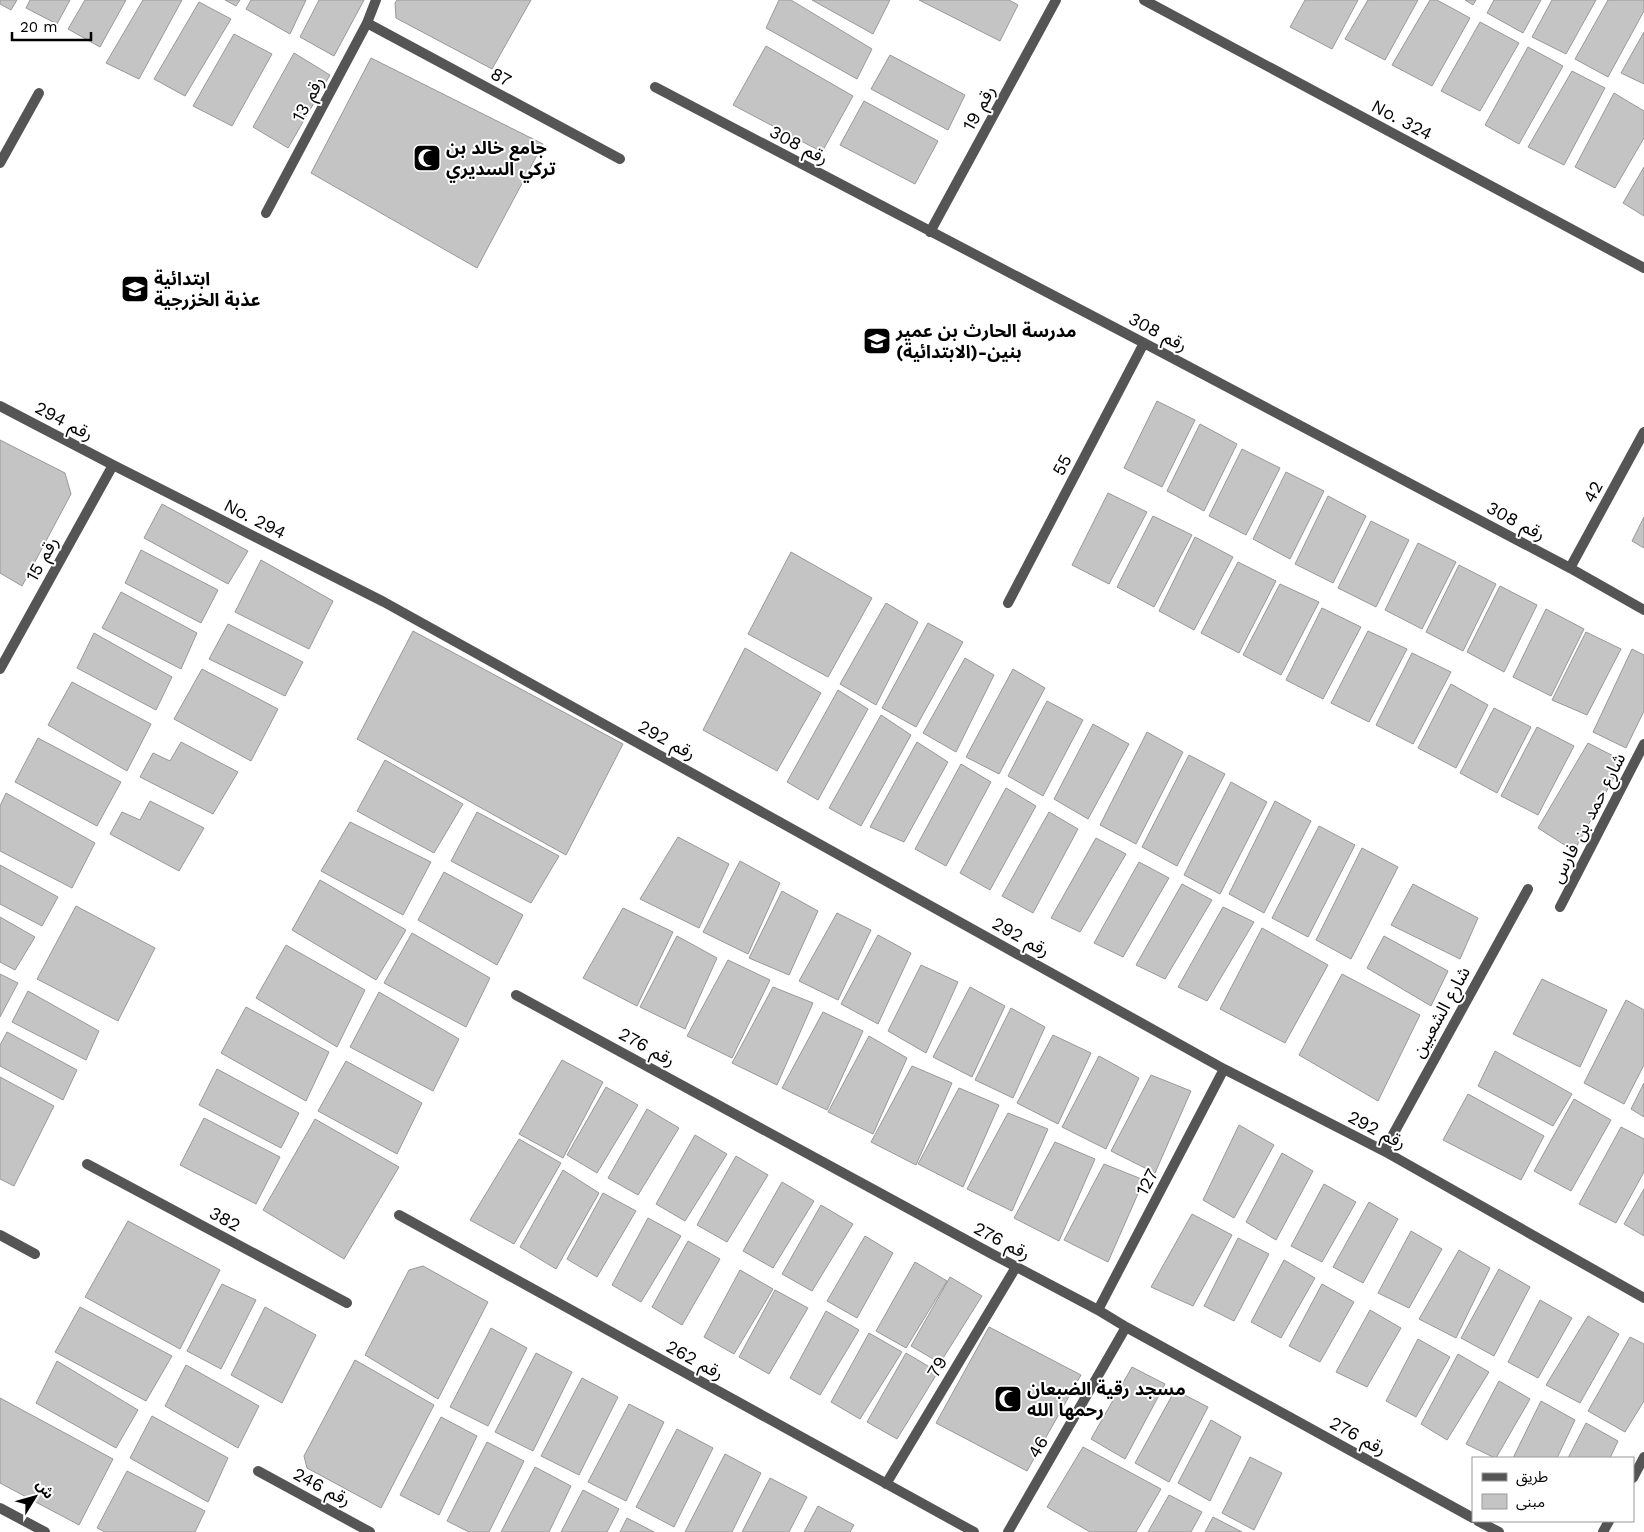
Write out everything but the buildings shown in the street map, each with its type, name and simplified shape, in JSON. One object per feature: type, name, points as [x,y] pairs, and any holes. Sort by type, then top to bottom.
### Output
[{"type":"street","name":"رقم 13","points":[[266,213],[367,23],[376,0]]},
{"type":"street","name":"رقم 19","points":[[930,232],[1056,0]]},
{"type":"street","name":"No. 324","points":[[1144,0],[1644,268]]},
{"type":"street","name":"87","points":[[367,23],[620,159]]},
{"type":"street","name":"رقم 308","points":[[655,88],[1144,343],[1570,568],[1644,610]]},
{"type":"street","points":[[0,162],[39,93]]},
{"type":"street","name":"55","points":[[1008,603],[1144,343]]},
{"type":"street","name":"رقم 294","points":[[0,406],[112,465]]},
{"type":"street","name":"42","points":[[1570,568],[1644,432]]},
{"type":"street","name":"No. 294","points":[[112,465],[384,602]]},
{"type":"street","name":"رقم 15","points":[[0,669],[112,465]]},
{"type":"street","name":"رقم 292","points":[[384,602],[1224,1069],[1384,1151],[1644,1298]]},
{"type":"street","name":"شارع حمد بن فارس","points":[[1560,907],[1644,744]]},
{"type":"street","name":"شارع الشعبين","points":[[1384,1151],[1528,889]]},
{"type":"street","name":"رقم 276","points":[[516,994],[1098,1310],[1472,1517]]},
{"type":"street","name":"127","points":[[1098,1310],[1224,1069]]},
{"type":"street","name":"382","points":[[87,1164],[347,1303]]},
{"type":"street","name":"رقم 262","points":[[400,1215],[974,1532]]},
{"type":"street","points":[[0,1234],[35,1254]]},
{"type":"street","name":"79","points":[[886,1484],[1016,1267]]},
{"type":"street","name":"46","points":[[1008,1532],[1126,1327]]},
{"type":"street","points":[[1634,1476],[1644,1457]]},
{"type":"street","name":"رقم 246","points":[[258,1471],[370,1532]]},
{"type":"street","points":[[0,1508],[45,1532]]},
{"type":"street","points":[[1480,1522],[1498,1532]]},
{"type":"place","name":"جامع خالد بن تركي السديري","points":[[427,158]]},
{"type":"place","name":"ابتدائية عذبة الخزرجية","points":[[135,289]]},
{"type":"place","name":"مدرسة الحارث بن عمير (الابتدائية)-بنين","points":[[877,341]]},
{"type":"place","name":"مسجد رقية الضبعان رحمها الله","points":[[1008,1399]]}]
